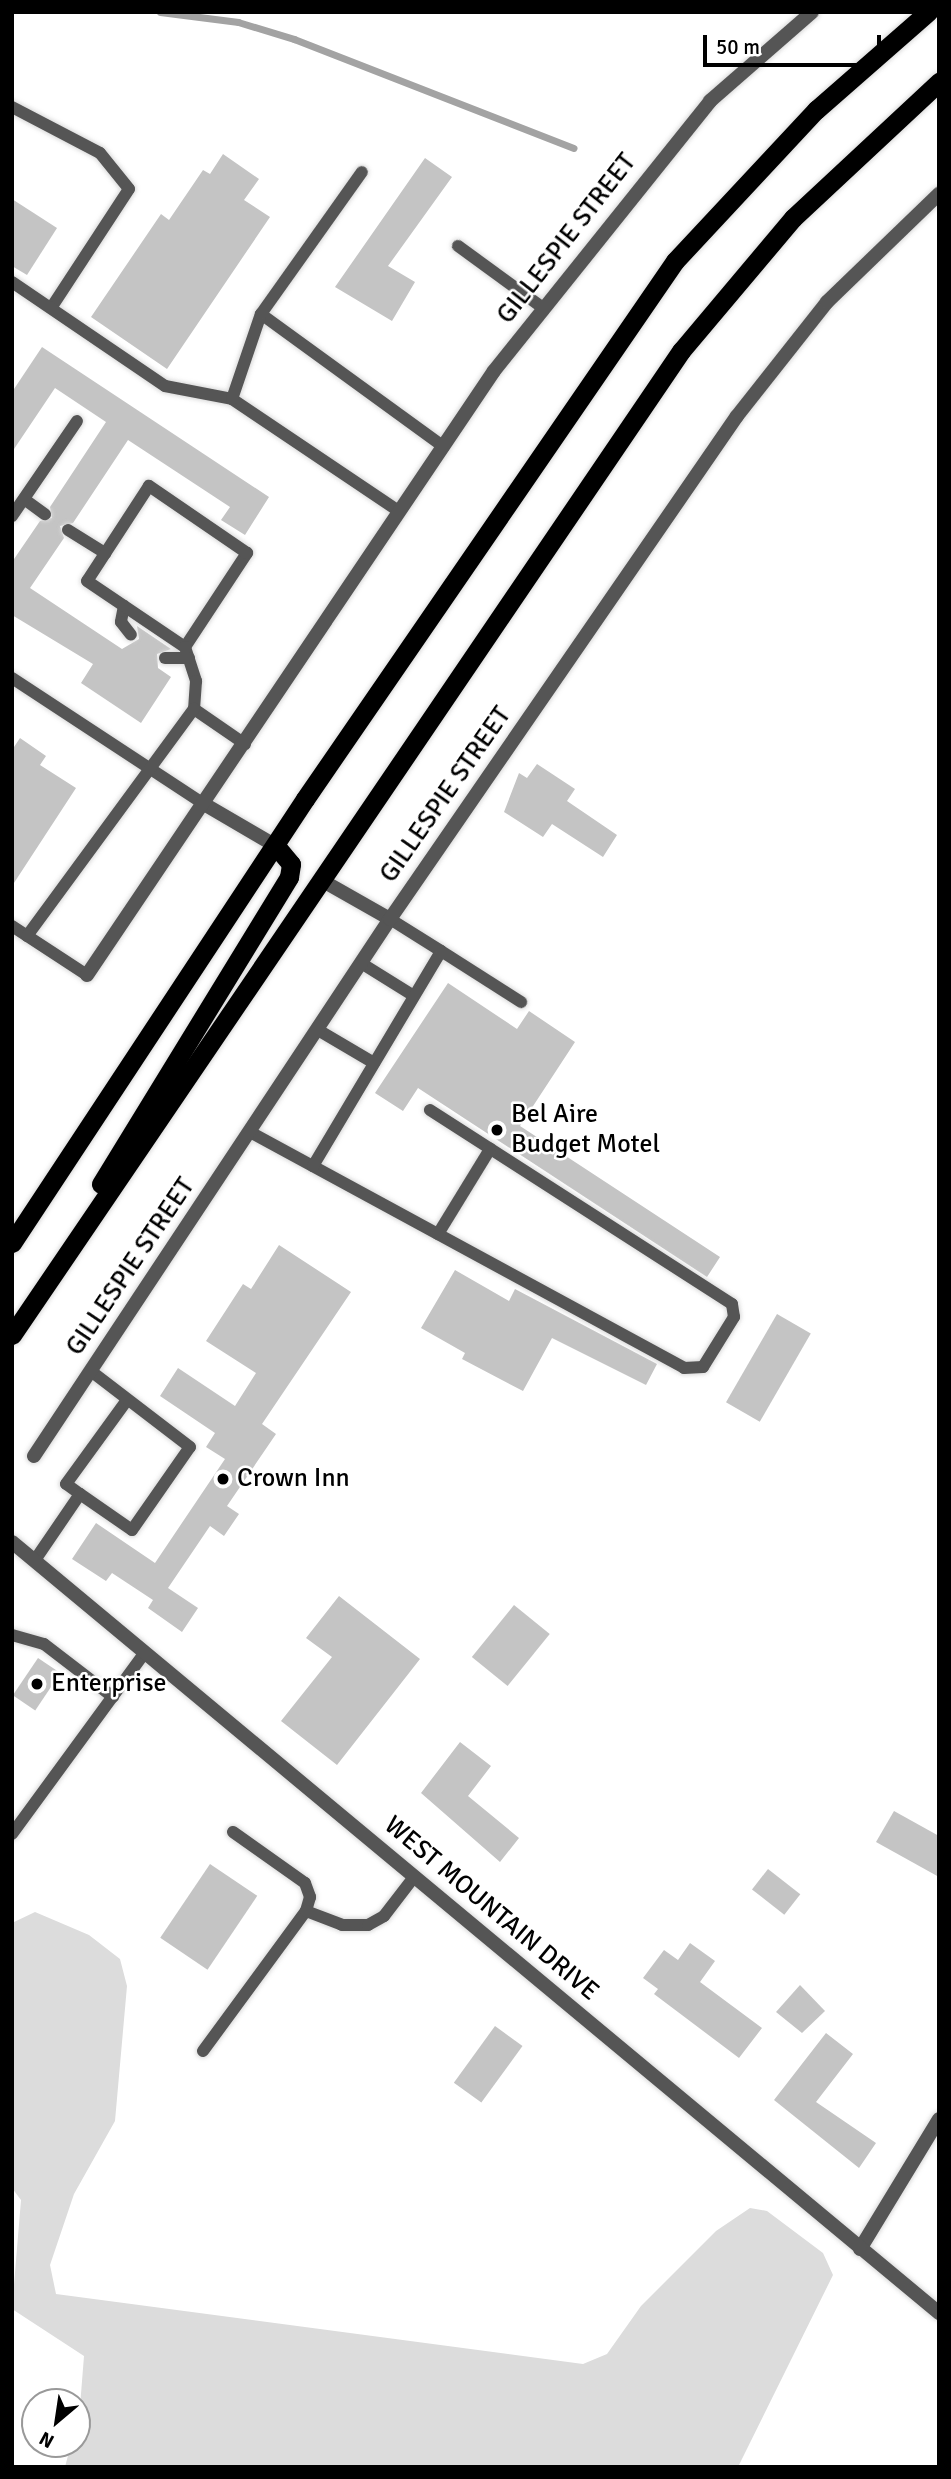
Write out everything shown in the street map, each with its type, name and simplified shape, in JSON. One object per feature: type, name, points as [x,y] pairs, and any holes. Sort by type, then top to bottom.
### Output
[{"type":"highway","points":[[12,1243],[276,846],[675,261],[816,110],[928,12]]},
{"type":"highway","points":[[12,1335],[681,351],[793,218],[939,82]]},
{"type":"highway","points":[[76,1241],[147,1103],[289,877],[291,864],[276,846]]},
{"type":"street","name":"GILLESPIE STREET","points":[[88,975],[444,447],[543,308],[710,101],[812,12]]},
{"type":"street","name":"GILLESPIE STREET","points":[[34,1456],[390,919],[737,416],[827,302],[939,194]]},
{"type":"street","points":[[204,804],[276,846]]},
{"type":"street","points":[[323,881],[390,919]]},
{"type":"street","name":"WEST MOUNTAIN DRIVE","points":[[12,1542],[939,2313]]},
{"type":"street","points":[[860,2249],[939,2119]]},
{"type":"lane","points":[[12,107],[100,153],[129,189],[51,308]]},
{"type":"lane","points":[[232,399],[261,314],[362,172]]},
{"type":"lane","points":[[458,246],[543,308]]},
{"type":"lane","points":[[12,282],[166,386],[232,399],[400,512]]},
{"type":"lane","points":[[261,314],[444,447]]},
{"type":"lane","points":[[12,516],[76,421]]},
{"type":"lane","points":[[27,936],[146,766],[194,709],[197,681],[187,652],[87,581],[149,486],[247,553],[187,652],[165,658]]},
{"type":"lane","points":[[24,499],[44,514]]},
{"type":"lane","points":[[68,530],[105,553]]},
{"type":"lane","points":[[124,606],[121,622],[131,635]]},
{"type":"lane","points":[[12,678],[204,804]]},
{"type":"lane","points":[[194,709],[245,744]]},
{"type":"lane","points":[[390,919],[521,1002]]},
{"type":"lane","points":[[12,926],[88,975]]},
{"type":"lane","points":[[313,1166],[441,951]]},
{"type":"lane","points":[[362,963],[414,996]]},
{"type":"lane","points":[[317,1030],[374,1063]]},
{"type":"lane","points":[[250,1132],[684,1368],[703,1367],[734,1317],[732,1304],[430,1110]]},
{"type":"lane","points":[[438,1234],[490,1149]]},
{"type":"lane","points":[[91,1371],[190,1447],[132,1530],[66,1484],[127,1400]]},
{"type":"lane","points":[[35,1560],[80,1494]]},
{"type":"lane","points":[[12,1635],[44,1644],[113,1697]]},
{"type":"lane","points":[[12,1834],[145,1652]]},
{"type":"lane","points":[[203,2051],[306,1911],[305,1883],[233,1832]]},
{"type":"lane","points":[[306,1911],[342,1925],[368,1925],[384,1916],[414,1877]]},
{"type":"shaded area","points":[[35,1912],[89,1935],[120,1959],[127,1986],[115,2121],[74,2194],[50,2265],[56,2294],[583,2364],[607,2354],[641,2306],[716,2231],[750,2208],[767,2211],[823,2253],[833,2275],[738,2467],[65,2467],[67,2458],[91,2458],[91,2388],[81,2388],[84,2356],[12,2309],[21,2200],[12,2188],[12,1923]]},
{"type":"building","points":[[223,154],[259,179],[244,200],[270,217],[167,369],[91,317],[161,214],[169,220],[203,170],[210,174]]},
{"type":"building","points":[[425,158],[452,177],[388,266],[415,282],[392,321],[335,287]]},
{"type":"building","points":[[12,199],[57,228],[27,275],[12,266]]},
{"type":"building","points":[[42,347],[269,497],[245,535],[221,520],[230,507],[128,440],[73,523],[60,526],[64,538],[30,588],[122,649],[139,639],[137,626],[171,649],[157,654],[158,668],[171,677],[141,723],[81,683],[93,664],[12,615],[12,562],[40,521],[52,518],[50,507],[106,422],[55,388],[12,452],[12,392]]},
{"type":"building","points":[[20,738],[46,756],[40,765],[76,788],[12,886],[12,750]]},
{"type":"building","points":[[537,764],[575,789],[567,801],[617,835],[603,857],[552,824],[543,837],[504,812],[519,773],[527,778]]},
{"type":"building","points":[[448,983],[517,1029],[529,1011],[575,1042],[520,1126],[720,1257],[707,1277],[418,1088],[403,1111],[375,1093]]},
{"type":"building","points":[[279,1245],[351,1292],[262,1424],[276,1434],[227,1506],[239,1514],[224,1536],[210,1526],[168,1588],[198,1608],[182,1632],[148,1608],[153,1600],[112,1573],[106,1581],[72,1559],[96,1523],[155,1563],[225,1459],[206,1447],[215,1433],[160,1396],[178,1368],[235,1406],[256,1373],[206,1341],[243,1284],[251,1289]]},
{"type":"building","points":[[455,1270],[509,1301],[515,1289],[657,1364],[646,1385],[552,1338],[523,1391],[462,1359],[465,1353],[421,1328]]},
{"type":"building","points":[[777,1314],[811,1334],[760,1422],[726,1402]]},
{"type":"building","points":[[339,1596],[420,1659],[337,1765],[281,1721],[332,1657],[306,1638]]},
{"type":"building","points":[[514,1605],[550,1634],[508,1686],[472,1657]]},
{"type":"building","name":"Enterprise","points":[[38,1658],[60,1673],[35,1710],[13,1695]]},
{"type":"building","points":[[460,1742],[491,1766],[468,1796],[519,1838],[500,1862],[421,1793]]},
{"type":"building","points":[[894,1811],[939,1836],[939,1877],[876,1842]]},
{"type":"building","points":[[210,1864],[257,1896],[207,1970],[160,1938]]},
{"type":"building","points":[[768,1869],[800,1894],[784,1915],[752,1889]]},
{"type":"building","points":[[690,1943],[715,1961],[700,1982],[762,2028],[739,2058],[654,1994],[658,1989],[643,1978],[664,1950],[678,1960]]},
{"type":"building","points":[[800,1985],[825,2011],[802,2033],[776,2012]]},
{"type":"building","points":[[495,2026],[523,2046],[481,2103],[454,2083]]},
{"type":"building","points":[[826,2033],[853,2054],[816,2102],[876,2143],[859,2168],[774,2100]]},
{"type":"waterway","points":[[160,12],[238,22],[294,39],[573,148]]},
{"type":"place","name":"Bel Aire Budget Motel","points":[[497,1130]]},
{"type":"place","name":"Crown Inn","points":[[223,1479]]},
{"type":"place","name":"Enterprise","points":[[37,1684]]}]
